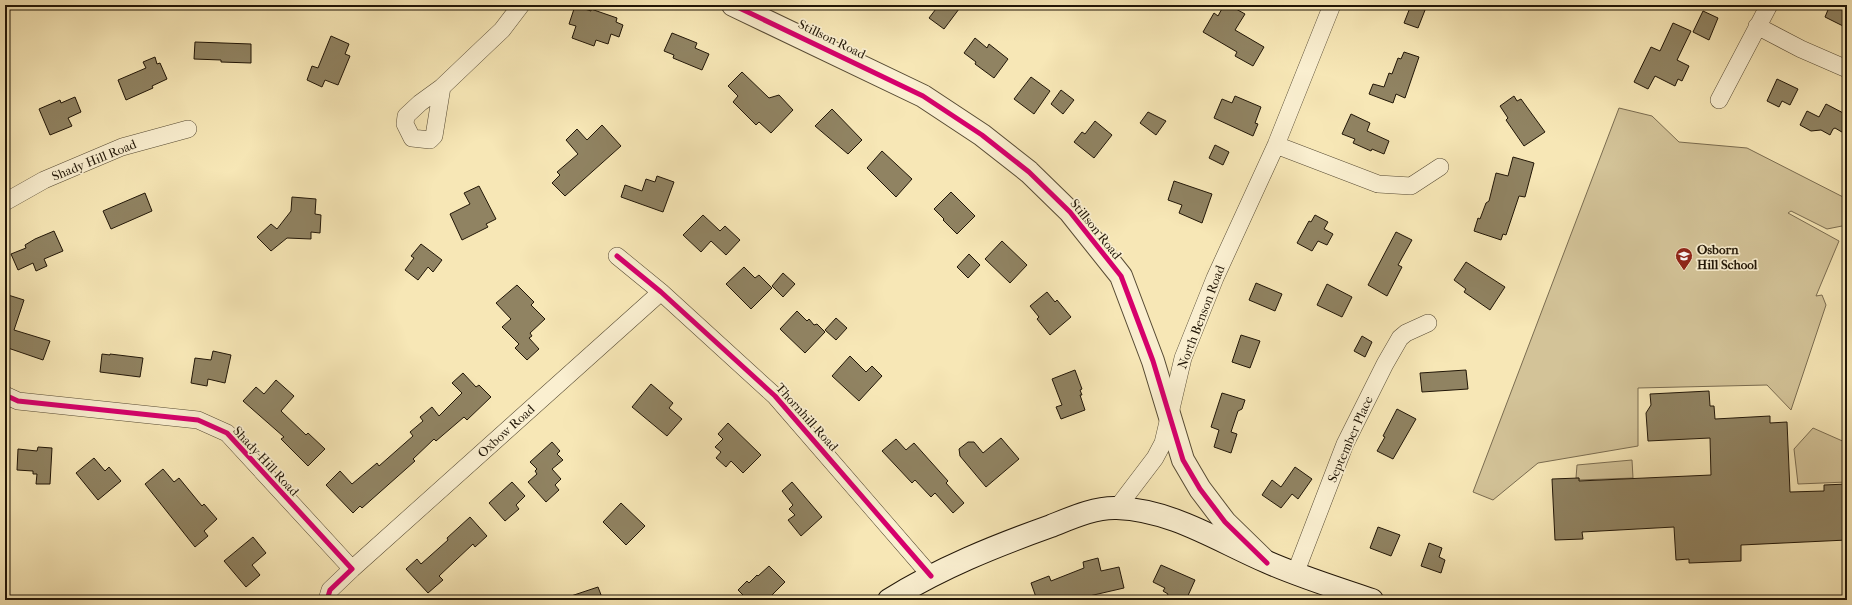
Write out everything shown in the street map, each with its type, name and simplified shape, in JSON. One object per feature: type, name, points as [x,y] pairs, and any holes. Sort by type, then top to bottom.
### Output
[{"type":"street","points":[[442,87],[502,30],[521,5]]},
{"type":"street","name":"Stillson Road","points":[[733,5],[923,96],[982,135],[1029,172],[1070,212],[1120,276],[1152,361],[1183,460],[1200,488],[1225,522],[1268,562]]},
{"type":"street","name":"North Benson Road","points":[[1117,508],[1155,458],[1167,430],[1168,415],[1183,358],[1215,278],[1276,145],[1332,5]]},
{"type":"street","points":[[1719,100],[1769,5]]},
{"type":"street","points":[[1757,26],[1802,49],[1847,69]]},
{"type":"street","name":"Shady Hill Road","points":[[5,202],[44,180],[122,147],[188,129]]},
{"type":"street","points":[[1276,145],[1378,184],[1411,186],[1440,167]]},
{"type":"street","name":"Thornhill Road","points":[[617,256],[662,292],[775,396],[931,576]]},
{"type":"street","name":"Oxbow Road","points":[[352,569],[662,292]]},
{"type":"street","name":"September Place","points":[[1296,574],[1345,444],[1385,364],[1400,338],[1406,333],[1428,322]]},
{"type":"street","name":"Shady Hill Road","points":[[5,395],[18,401],[198,420],[227,433],[352,569]]},
{"type":"street","points":[[889,600],[931,576],[985,550],[1069,519],[1102,509],[1117,508]]},
{"type":"street","name":"Stillson Road","points":[[1117,508],[1158,514],[1186,524],[1296,574],[1372,600]]},
{"type":"street","points":[[327,600],[330,590],[352,569]]},
{"type":"shaded area","points":[[1619,108],[1652,116],[1679,142],[1747,148],[1847,199],[1847,225],[1827,229],[1791,211],[1788,213],[1839,241],[1816,296],[1822,295],[1826,305],[1791,410],[1767,385],[1638,388],[1638,446],[1538,463],[1493,500],[1473,492]]},
{"type":"shaded area","points":[[1813,428],[1847,443],[1847,482],[1798,484],[1794,449]]},
{"type":"shaded area","points":[[1632,460],[1633,478],[1579,480],[1579,478],[1576,478],[1577,465]]},
{"type":"building","points":[[939,5],[962,5],[944,29],[929,18]]},
{"type":"building","points":[[1224,5],[1229,5],[1245,14],[1235,30],[1264,47],[1253,66],[1235,56],[1237,52],[1203,32],[1214,13],[1218,16]]},
{"type":"building","points":[[1411,5],[1427,5],[1418,28],[1404,23]]},
{"type":"building","points":[[1830,5],[1847,5],[1847,28],[1825,17]]},
{"type":"building","points":[[575,6],[591,11],[591,9],[617,18],[616,22],[623,25],[619,37],[611,34],[608,44],[596,40],[594,46],[572,38],[576,26],[569,24]]},
{"type":"building","points":[[1703,11],[1718,18],[1709,40],[1693,32]]},
{"type":"building","points":[[1673,23],[1691,31],[1677,60],[1689,66],[1682,81],[1678,79],[1675,86],[1655,76],[1648,89],[1634,82],[1651,47],[1660,51]]},
{"type":"building","points":[[672,33],[697,43],[695,48],[709,54],[702,70],[673,58],[674,55],[664,51]]},
{"type":"building","points":[[331,36],[349,44],[345,54],[350,56],[338,85],[325,80],[322,87],[307,80],[312,66],[318,68]]},
{"type":"building","points":[[975,38],[987,48],[989,44],[1008,59],[994,78],[975,64],[976,62],[964,53]]},
{"type":"building","points":[[195,42],[251,44],[251,63],[194,59]]},
{"type":"building","points":[[1404,52],[1419,57],[1405,98],[1396,94],[1393,103],[1369,94],[1373,84],[1384,87],[1389,73],[1392,74],[1398,58],[1401,59]]},
{"type":"building","points":[[155,57],[157,64],[160,63],[167,79],[152,86],[153,88],[126,100],[118,80],[146,68],[143,62]]},
{"type":"building","points":[[742,72],[769,98],[779,95],[793,110],[771,133],[759,122],[756,125],[733,102],[738,96],[728,86]]},
{"type":"building","points":[[1031,77],[1050,91],[1034,114],[1014,99]]},
{"type":"building","points":[[1777,79],[1798,89],[1790,105],[1782,101],[1779,107],[1767,101]]},
{"type":"building","points":[[1061,90],[1074,100],[1063,114],[1051,104]]},
{"type":"building","points":[[1235,96],[1261,107],[1255,123],[1258,124],[1253,136],[1214,118],[1222,99],[1232,103]]},
{"type":"building","points":[[1514,96],[1517,101],[1521,99],[1545,132],[1524,146],[1506,120],[1508,118],[1500,106]]},
{"type":"building","points":[[75,97],[81,112],[68,118],[72,126],[50,135],[39,109],[60,100],[61,103]]},
{"type":"building","points":[[1826,104],[1847,115],[1847,135],[1835,128],[1830,135],[1821,130],[1811,131],[1800,125],[1807,111],[1819,117]]},
{"type":"building","points":[[832,109],[862,140],[848,154],[815,126]]},
{"type":"building","points":[[1148,112],[1166,121],[1156,135],[1140,123]]},
{"type":"building","points":[[1351,114],[1370,123],[1367,131],[1389,141],[1384,154],[1372,149],[1371,151],[1353,143],[1355,139],[1342,134]]},
{"type":"building","points":[[1095,121],[1112,135],[1094,158],[1074,142],[1082,132],[1085,134]]},
{"type":"building","points":[[602,125],[621,146],[565,196],[552,183],[560,175],[557,172],[578,154],[566,140],[577,129],[587,140]]},
{"type":"building","points":[[1215,145],[1229,152],[1223,165],[1209,158]]},
{"type":"building","points":[[882,151],[912,179],[896,197],[867,168]]},
{"type":"building","points":[[1513,157],[1534,163],[1525,197],[1519,196],[1506,235],[1503,234],[1501,240],[1474,231],[1478,218],[1480,219],[1486,203],[1489,201],[1496,173],[1508,176]]},
{"type":"building","points":[[657,176],[674,182],[663,212],[621,197],[625,185],[642,191],[646,179],[655,182]]},
{"type":"building","points":[[1174,181],[1212,194],[1202,223],[1179,213],[1182,205],[1168,200]]},
{"type":"building","points":[[479,186],[496,219],[486,224],[488,227],[462,240],[450,214],[470,204],[464,193]]},
{"type":"building","points":[[951,192],[975,216],[957,234],[934,209]]},
{"type":"building","points":[[145,193],[152,211],[111,229],[103,211]]},
{"type":"building","points":[[292,197],[316,199],[315,214],[321,215],[320,233],[311,232],[311,239],[287,238],[271,251],[257,237],[271,224],[277,229],[291,211]]},
{"type":"building","points":[[703,215],[720,231],[725,226],[740,240],[726,255],[711,241],[701,252],[683,235]]},
{"type":"building","points":[[1315,215],[1328,222],[1324,229],[1333,234],[1327,245],[1318,241],[1312,251],[1297,243],[1309,221],[1311,222]]},
{"type":"building","points":[[54,231],[63,251],[44,259],[47,266],[36,271],[33,263],[18,270],[11,254],[26,248],[25,245],[35,239]]},
{"type":"building","points":[[1396,232],[1412,240],[1398,265],[1402,267],[1387,296],[1368,285]]},
{"type":"building","points":[[1002,241],[1027,265],[1010,283],[985,259]]},
{"type":"building","points":[[421,244],[442,260],[433,272],[428,267],[418,280],[405,270],[414,258],[411,256]]},
{"type":"building","points":[[969,254],[980,265],[968,278],[957,267]]},
{"type":"building","points":[[1466,262],[1505,287],[1490,310],[1464,292],[1466,289],[1454,280]]},
{"type":"building","points":[[744,267],[755,278],[759,275],[772,288],[751,309],[726,284]]},
{"type":"building","points":[[783,273],[795,284],[783,297],[772,286]]},
{"type":"building","points":[[1256,283],[1282,294],[1275,311],[1249,300]]},
{"type":"building","points":[[1327,284],[1352,297],[1342,317],[1317,305]]},
{"type":"building","points":[[517,285],[534,302],[531,305],[545,319],[530,333],[532,336],[529,338],[539,349],[527,360],[515,348],[519,344],[502,327],[511,319],[496,303]]},
{"type":"building","points":[[1047,292],[1055,302],[1057,300],[1071,317],[1050,335],[1037,319],[1039,317],[1030,306]]},
{"type":"building","points":[[5,294],[24,300],[14,330],[50,341],[43,360],[8,348],[7,351],[5,351]]},
{"type":"building","points":[[797,311],[807,321],[809,319],[814,325],[817,324],[825,332],[805,353],[780,329]]},
{"type":"building","points":[[836,318],[847,328],[836,340],[825,330]]},
{"type":"building","points":[[1241,335],[1260,341],[1250,368],[1232,362]]},
{"type":"building","points":[[1362,336],[1372,342],[1365,357],[1354,351]]},
{"type":"building","points":[[213,351],[231,355],[225,383],[208,379],[207,386],[191,383],[195,358],[211,360]]},
{"type":"building","points":[[102,354],[143,358],[140,377],[100,372]]},
{"type":"building","points":[[850,356],[866,372],[872,366],[882,376],[859,401],[832,376]]},
{"type":"building","points":[[1075,370],[1082,389],[1080,390],[1082,395],[1080,395],[1085,410],[1061,419],[1056,407],[1062,405],[1052,379]]},
{"type":"building","points":[[1466,370],[1468,389],[1422,392],[1420,373]]},
{"type":"building","points":[[463,373],[476,387],[479,385],[491,397],[467,420],[464,417],[436,441],[434,439],[413,459],[415,461],[362,508],[360,506],[353,513],[326,485],[340,471],[352,484],[377,463],[379,466],[413,436],[410,432],[423,421],[420,417],[432,407],[439,416],[462,393],[452,383]]},
{"type":"building","points":[[276,380],[294,396],[281,411],[306,435],[308,433],[325,449],[308,466],[281,439],[284,437],[243,401],[256,387],[264,394]]},
{"type":"building","points":[[651,384],[673,403],[669,408],[682,419],[667,436],[632,407]]},
{"type":"building","points":[[1709,391],[1710,406],[1714,406],[1715,419],[1770,416],[1770,423],[1787,422],[1790,492],[1824,491],[1824,485],[1847,484],[1847,540],[1741,545],[1741,561],[1689,563],[1689,559],[1676,560],[1674,527],[1582,532],[1583,539],[1555,540],[1552,479],[1579,478],[1579,481],[1711,475],[1710,438],[1648,441],[1646,413],[1651,405],[1650,394]]},
{"type":"building","points":[[1222,393],[1245,400],[1242,409],[1238,411],[1231,432],[1237,434],[1231,453],[1214,447],[1219,430],[1211,427]]},
{"type":"building","points":[[1397,409],[1416,419],[1393,459],[1377,451],[1385,437],[1383,436]]},
{"type":"building","points":[[728,423],[761,455],[743,473],[731,461],[726,467],[716,458],[721,452],[715,447],[723,439],[718,434]]},
{"type":"building","points":[[1001,438],[1019,459],[986,487],[960,456],[959,449],[968,442],[974,442],[983,453]]},
{"type":"building","points":[[896,439],[906,450],[914,443],[948,481],[946,483],[964,503],[953,513],[935,493],[931,497],[915,480],[912,483],[882,451]]},
{"type":"building","points":[[552,442],[560,451],[557,454],[563,460],[552,469],[561,479],[555,485],[559,490],[546,502],[528,482],[537,474],[535,471],[537,469],[530,462]]},
{"type":"building","points":[[38,447],[52,448],[50,484],[36,484],[37,474],[33,474],[33,471],[17,470],[18,449],[37,451]]},
{"type":"building","points":[[94,458],[105,471],[109,467],[121,481],[98,500],[76,473]]},
{"type":"building","points":[[1295,467],[1312,479],[1298,499],[1292,494],[1281,508],[1262,495],[1272,480],[1281,487]]},
{"type":"building","points":[[163,469],[174,482],[179,478],[202,506],[204,504],[217,519],[204,531],[208,536],[195,547],[145,484]]},
{"type":"building","points":[[512,482],[525,496],[516,505],[519,509],[505,521],[489,503]]},
{"type":"building","points":[[792,482],[822,517],[801,536],[788,520],[795,515],[789,509],[793,505],[782,491]]},
{"type":"building","points":[[621,503],[645,526],[626,545],[603,522]]},
{"type":"building","points":[[470,517],[487,536],[475,547],[473,544],[439,576],[443,580],[428,593],[406,569],[417,559],[421,564],[448,540],[447,538]]},
{"type":"building","points":[[1378,527],[1400,535],[1391,556],[1370,548]]},
{"type":"building","points":[[253,537],[266,553],[252,565],[260,575],[246,587],[224,561]]},
{"type":"building","points":[[1429,543],[1442,548],[1439,557],[1445,560],[1441,573],[1421,566]]},
{"type":"building","points":[[1098,558],[1101,571],[1119,567],[1124,588],[1072,600],[1037,600],[1031,583],[1049,576],[1051,581],[1084,568],[1083,562]]},
{"type":"building","points":[[1161,565],[1195,580],[1186,600],[1165,600],[1168,594],[1163,591],[1165,588],[1153,582]]},
{"type":"building","points":[[769,566],[785,582],[767,600],[748,600],[738,590],[747,581],[749,583]]},
{"type":"building","points":[[598,587],[603,600],[566,600],[565,598]]},
{"type":"cycle path","points":[[733,5],[923,96],[982,135],[1029,172],[1070,212],[1121,276],[1153,361],[1183,460],[1200,489],[1225,522],[1267,563]]},
{"type":"cycle path","points":[[617,256],[661,292],[775,396],[931,576]]},
{"type":"cycle path","points":[[5,395],[18,401],[198,420],[227,433],[352,569],[330,590],[327,600]]},
{"type":"place","name":"Osborn Hill School","points":[[1684,271]]}]
